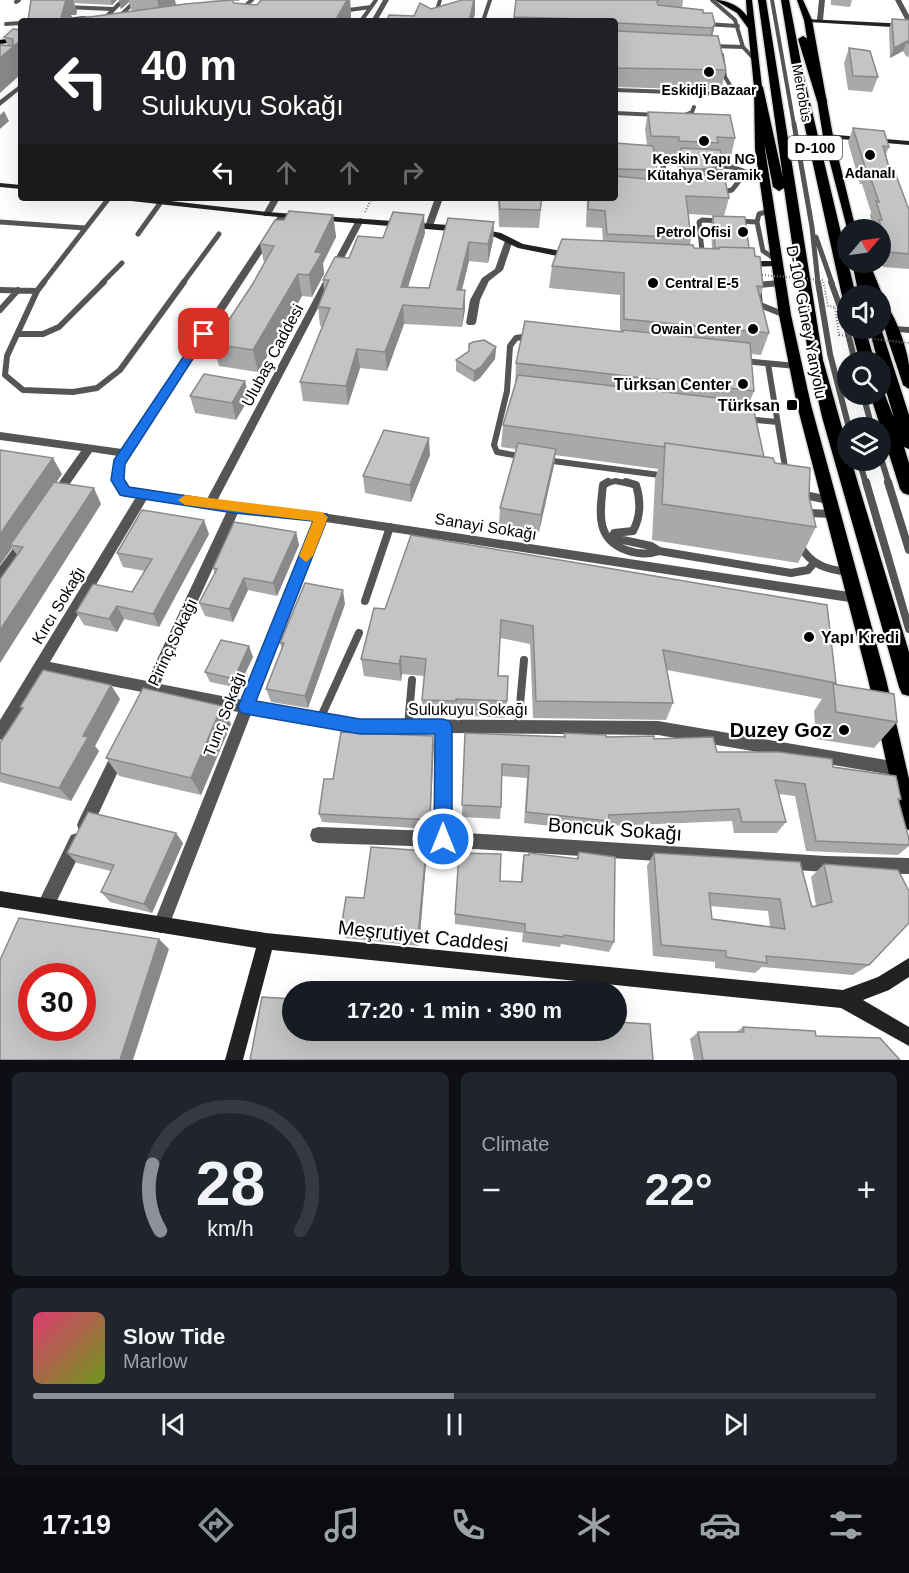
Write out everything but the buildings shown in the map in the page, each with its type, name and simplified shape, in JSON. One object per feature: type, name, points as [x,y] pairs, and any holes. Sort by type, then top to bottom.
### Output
[{"type":"highway","name":"D-100","points":[[762,0],[809,326],[830,417],[909,687]]},
{"type":"highway","name":"D-100","points":[[785,0],[798,73],[846,285]]},
{"type":"highway","points":[[790,0],[822,101]]},
{"type":"highway","points":[[758,91],[788,222],[801,260]]},
{"type":"highway","points":[[879,339],[909,443]]},
{"type":"highway","points":[[882,405],[909,489]]},
{"type":"main road","points":[[718,0],[740,11],[751,27]]},
{"type":"main road","name":"D-100 Güney Yanyolu","points":[[748,0],[752,15],[751,27],[756,62],[760,149],[785,315],[830,507],[856,598],[909,820]]},
{"type":"main road","points":[[801,0],[808,20],[828,136],[849,219]]},
{"type":"main road","points":[[250,4],[260,8],[237,10],[250,4]]},
{"type":"main road","points":[[808,20],[909,24]]},
{"type":"main road","points":[[0,37],[18,37]]},
{"type":"main road","points":[[0,42],[18,38]]},
{"type":"main road","points":[[828,136],[909,143]]},
{"type":"main road","points":[[0,185],[18,187]]},
{"type":"main road","points":[[150,201],[267,214],[480,230],[538,250],[581,256]]},
{"type":"main road","points":[[739,264],[777,262]]},
{"type":"main road","points":[[891,325],[909,385]]},
{"type":"main road","name":"Meşrutiyet Caddesi","points":[[0,899],[266,941],[843,999]]},
{"type":"main road","points":[[234,1060],[266,941]]},
{"type":"main road","points":[[843,999],[883,984],[909,967]]},
{"type":"main road","points":[[843,999],[909,1037]]},
{"type":"street","points":[[104,18],[123,0]]},
{"type":"street","points":[[376,18],[386,0]]},
{"type":"street","points":[[820,20],[822,0]]},
{"type":"street","points":[[898,0],[909,24]]},
{"type":"street","points":[[0,104],[18,89]]},
{"type":"street","points":[[267,214],[274,201]]},
{"type":"street","points":[[429,226],[438,201]]},
{"type":"street","points":[[1,437],[125,453],[283,215]]},
{"type":"street","name":"Ulubaş Caddesi","points":[[210,504],[360,220]]},
{"type":"street","points":[[471,323],[475,300],[485,280],[499,270],[509,240]]},
{"type":"street","points":[[893,329],[909,330]]},
{"type":"street","points":[[47,508],[88,449]]},
{"type":"street","name":"Sanayi Sokağı","points":[[125,453],[118,464],[117,480],[124,491],[234,508],[322,517],[856,598]]},
{"type":"street","name":"Kırcı Sokağı","points":[[0,733],[144,494]]},
{"type":"street","name":"Pirinç Sokağı","points":[[141,709],[234,508]]},
{"type":"street","name":"Tunç Sokağı","points":[[161,925],[322,517]]},
{"type":"street","points":[[0,576],[34,527]]},
{"type":"street","name":"Sulukuyu Sokağı","points":[[40,666],[246,707],[360,726],[658,728],[898,768]]},
{"type":"street","points":[[443,726],[443,839]]},
{"type":"street","points":[[46,905],[126,740]]},
{"type":"street","name":"Boncuk Sokağı","points":[[318,835],[443,839],[826,864],[909,866]]},
{"type":"lane","points":[[122,14],[136,0]]},
{"type":"lane","points":[[363,18],[376,0]]},
{"type":"lane","points":[[423,17],[437,10],[440,0]]},
{"type":"lane","points":[[484,18],[490,0]]},
{"type":"lane","points":[[711,0],[735,20],[742,47],[756,62]]},
{"type":"lane","name":"Metrobüs","points":[[772,0],[812,227],[826,342],[846,417]]},
{"type":"lane","points":[[57,7],[113,9]]},
{"type":"lane","points":[[336,11],[371,8]]},
{"type":"lane","points":[[106,15],[138,15]]},
{"type":"lane","points":[[6,24],[18,23]]},
{"type":"lane","points":[[700,23],[738,26]]},
{"type":"lane","points":[[736,95],[725,77],[722,55],[710,47],[742,47]]},
{"type":"lane","points":[[618,90],[736,95],[758,91]]},
{"type":"lane","points":[[674,116],[683,117],[692,112],[694,107]]},
{"type":"lane","points":[[618,113],[664,115]]},
{"type":"lane","points":[[665,194],[663,166],[676,162],[697,164]]},
{"type":"lane","points":[[708,165],[764,174]]},
{"type":"lane","points":[[718,166],[721,175]]},
{"type":"lane","points":[[714,193],[727,193],[736,187],[746,172]]},
{"type":"lane","points":[[724,184],[727,193]]},
{"type":"lane","points":[[655,193],[675,194]]},
{"type":"lane","points":[[107,201],[37,291],[7,356],[5,375],[23,390],[73,392],[97,388],[120,370],[219,234]]},
{"type":"lane","points":[[138,234],[160,202]]},
{"type":"lane","points":[[769,211],[759,214],[758,222],[763,251],[777,262]]},
{"type":"lane","points":[[702,251],[699,222],[702,220],[758,222]]},
{"type":"lane","points":[[0,222],[85,228]]},
{"type":"lane","name":"Metrobüs","points":[[812,227],[845,321],[852,351]]},
{"type":"lane","points":[[18,334],[43,334],[58,327],[122,263]]},
{"type":"lane","points":[[780,283],[758,285],[760,306],[785,315]]},
{"type":"lane","points":[[0,290],[37,291]]},
{"type":"lane","points":[[0,310],[18,290]]},
{"type":"lane","points":[[537,337],[516,338],[510,346],[507,391],[494,445],[497,452],[670,476]]},
{"type":"lane","points":[[735,360],[796,366]]},
{"type":"lane","points":[[768,364],[787,480]]},
{"type":"lane","points":[[507,391],[519,393]]},
{"type":"lane","points":[[742,418],[777,422]]},
{"type":"lane","points":[[862,471],[909,629]]},
{"type":"lane","points":[[885,471],[909,550]]},
{"type":"lane","points":[[609,480],[636,485],[640,497],[636,526],[633,531],[614,533],[609,537],[600,511],[603,485],[609,480]]},
{"type":"lane","points":[[789,492],[830,507]]},
{"type":"lane","points":[[830,507],[799,519],[797,529],[803,555],[814,563],[834,571],[849,572]]},
{"type":"lane","points":[[364,601],[390,528]]},
{"type":"lane","points":[[609,537],[651,546],[659,551],[791,573],[808,570],[814,563]]},
{"type":"lane","points":[[320,719],[359,633]]},
{"type":"lane","points":[[518,727],[524,660]]},
{"type":"lane","points":[[408,726],[412,681]]},
{"type":"path","points":[[360,220],[370,201]]},
{"type":"path","points":[[762,275],[823,280],[828,306],[835,307],[839,335],[909,343]]},
{"type":"slow traffic","points":[[185,500],[234,508],[322,517],[306,556]]},
{"type":"place","name":"Eskidji Bazaar","points":[[709,72]]},
{"type":"place","name":"Keskin Yapı NG Kütahya Seramik","points":[[704,141]]},
{"type":"place","name":"Adanalı","points":[[870,155]]},
{"type":"place","name":"Petrol Ofisi","points":[[743,232]]},
{"type":"place","name":"Central E-5","points":[[653,283]]},
{"type":"place","name":"Owain Center","points":[[753,329]]},
{"type":"place","name":"Türksan Center","points":[[743,384]]},
{"type":"place","name":"Türksan","points":[[792,405]]},
{"type":"place","name":"Yapı Kredi","points":[[809,637]]},
{"type":"place","name":"Duzey Goz","points":[[844,730]]},
{"type":"route","points":[[204,334],[118,464],[117,480],[124,491],[234,508],[322,517],[246,707],[360,726],[443,726],[443,839]]}]
